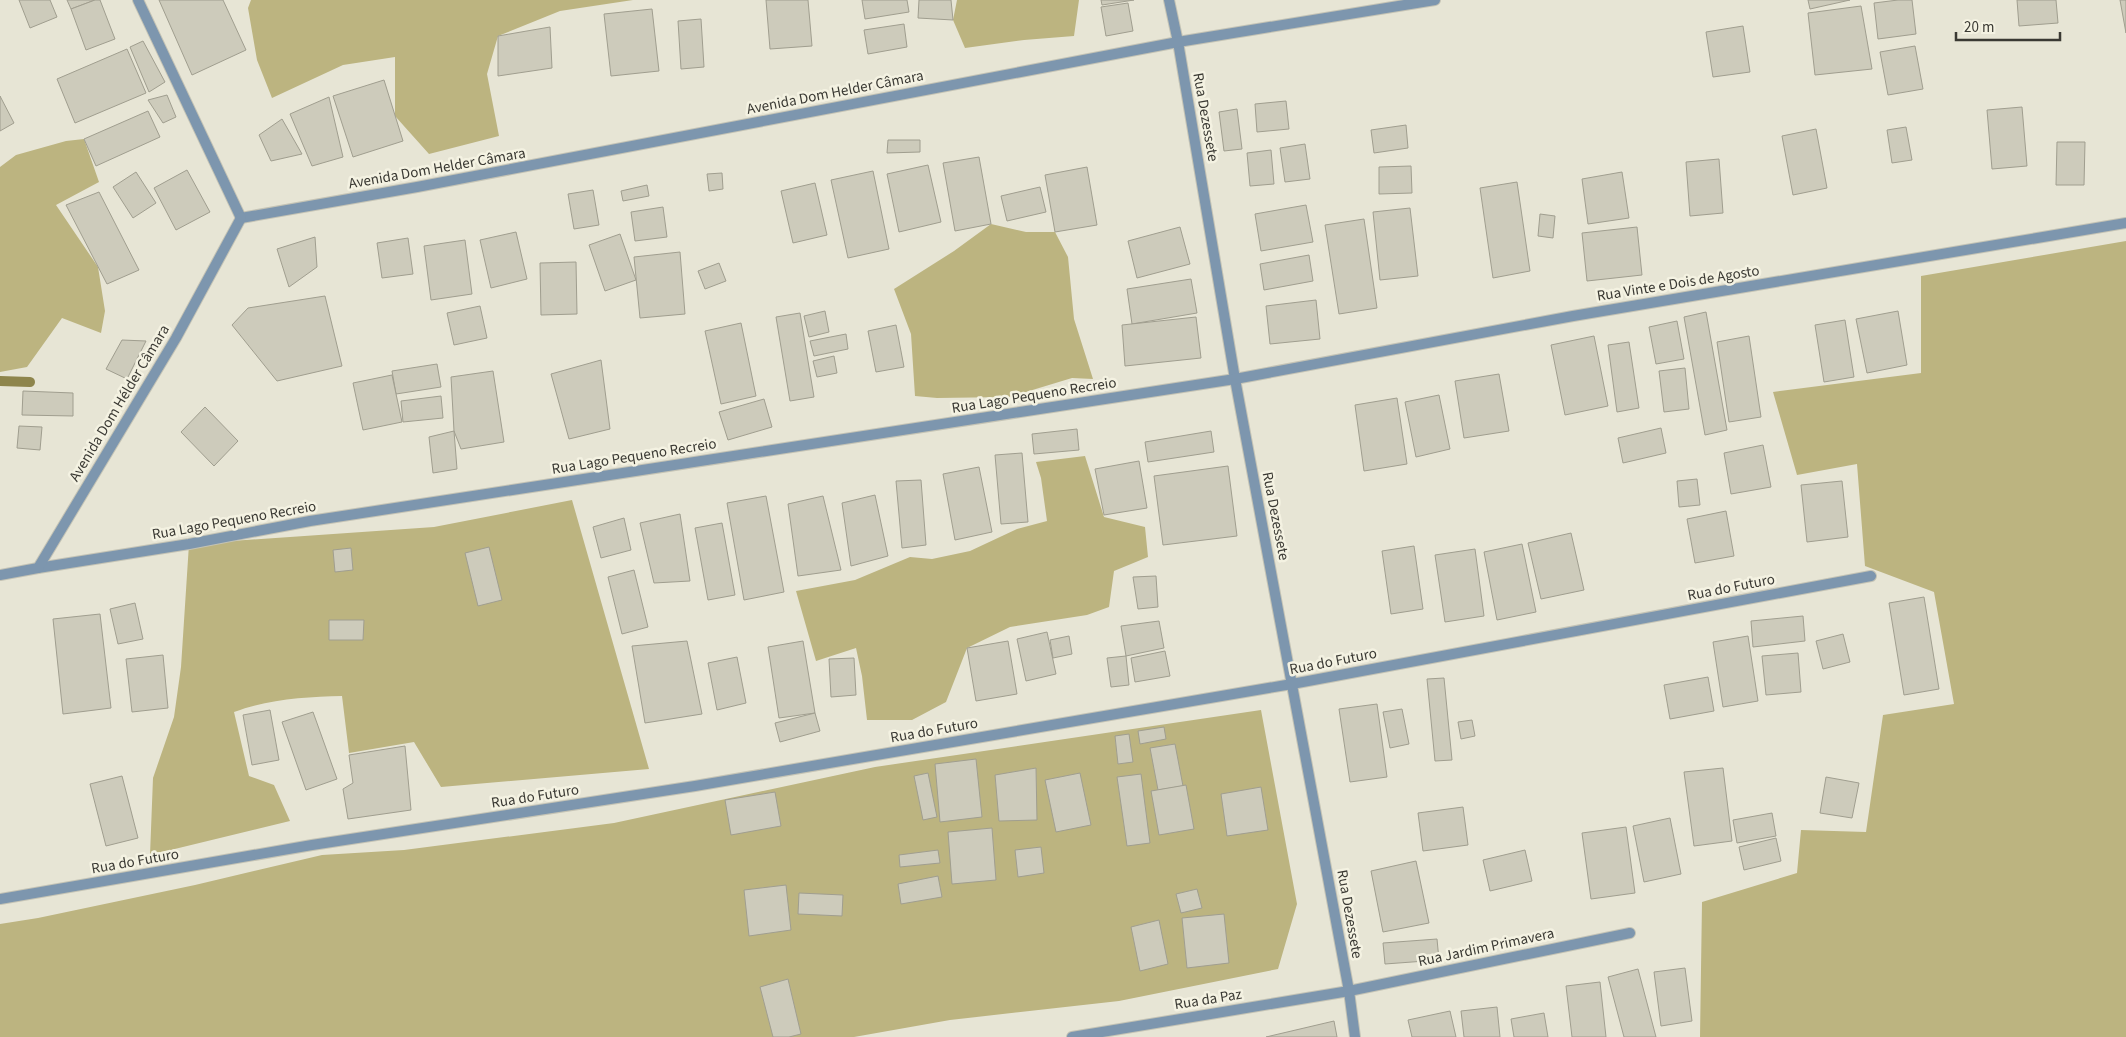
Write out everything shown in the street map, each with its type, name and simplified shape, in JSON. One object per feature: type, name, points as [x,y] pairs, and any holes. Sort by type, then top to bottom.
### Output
[{"type":"street","points":[[138,0],[241,218]]},
{"type":"street","name":"Rua Dezessete","points":[[1169,0],[1178,42],[1235,379],[1349,991],[1355,1037]]},
{"type":"street","name":"Avenida Dom Helder Câmara","points":[[241,218],[417,187],[1178,42],[1435,0]]},
{"type":"street","name":"Avenida Dom Hélder Câmara","points":[[38,568],[176,338],[241,218]]},
{"type":"street","name":"Rua Vinte e Dois de Agosto","points":[[1235,379],[1573,316],[2126,223]]},
{"type":"street","name":"Rua Lago Pequeno Recreio","points":[[38,568],[188,544],[310,521],[1235,379]]},
{"type":"street","points":[[0,575],[38,568]]},
{"type":"street","name":"Rua do Futuro","points":[[0,899],[312,845],[696,786],[1292,684],[1871,576]]},
{"type":"street","name":"Rua Jardim Primavera","points":[[1349,991],[1630,932]]},
{"type":"street","name":"Rua da Paz","points":[[1072,1037],[1349,991]]},
{"type":"shaded area","points":[[251,0],[633,0],[560,11],[498,36],[487,74],[499,136],[429,154],[395,116],[395,57],[343,65],[272,98],[257,60],[248,8]]},
{"type":"shaded area","points":[[957,0],[1079,0],[1074,36],[965,48],[953,20]]},
{"type":"shaded area","points":[[84,139],[99,182],[56,205],[98,267],[105,311],[101,333],[62,318],[27,367],[0,372],[0,167],[16,155],[66,141]]},
{"type":"shaded area","points":[[991,224],[1026,232],[1055,232],[1068,257],[1074,319],[1093,379],[1072,378],[1009,397],[937,398],[915,396],[911,334],[894,289],[954,251]]},
{"type":"shaded area","points":[[2126,241],[2126,1037],[1700,1037],[1702,902],[1797,873],[1801,830],[1866,832],[1883,715],[1954,704],[1934,592],[1865,566],[1857,464],[1797,475],[1773,392],[1921,373],[1921,276]]},
{"type":"shaded area","points":[[1085,456],[1104,517],[1145,527],[1148,557],[1114,571],[1109,607],[1087,615],[1010,627],[967,648],[946,702],[912,720],[867,720],[862,676],[856,648],[816,661],[796,591],[855,580],[910,557],[932,559],[970,551],[1017,529],[1047,521],[1041,478],[1036,462]]},
{"type":"shaded area","points":[[572,500],[649,769],[441,787],[414,742],[349,753],[342,696],[274,701],[234,712],[249,776],[274,785],[290,821],[150,855],[153,778],[174,717],[181,667],[189,544],[434,527]]},
{"type":"shaded area","points":[[1261,710],[1297,904],[1278,969],[1119,1001],[950,1020],[854,1037],[0,1037],[0,924],[38,918],[195,885],[322,855],[404,850],[614,823],[875,767]]},
{"type":"building","points":[[19,0],[50,0],[57,17],[30,28]]},
{"type":"building","points":[[67,0],[95,0],[71,9]]},
{"type":"building","points":[[100,0],[115,39],[86,50],[71,9]]},
{"type":"building","points":[[159,0],[223,0],[246,50],[192,75]]},
{"type":"building","points":[[766,0],[808,0],[812,46],[770,49]]},
{"type":"building","points":[[862,0],[907,0],[909,12],[865,19]]},
{"type":"building","points":[[919,0],[951,0],[953,20],[918,18]]},
{"type":"building","points":[[1101,0],[1134,0],[1102,5]]},
{"type":"building","points":[[1808,0],[1850,0],[1810,9]]},
{"type":"building","points":[[1912,0],[1916,34],[1878,39],[1874,3]]},
{"type":"building","points":[[2017,0],[2056,0],[2058,23],[2019,26]]},
{"type":"building","points":[[2120,0],[2126,0],[2126,33]]},
{"type":"building","points":[[1128,3],[1133,31],[1106,36],[1101,7]]},
{"type":"building","points":[[1861,6],[1872,69],[1815,75],[1808,13]]},
{"type":"building","points":[[652,9],[659,71],[611,76],[604,14]]},
{"type":"building","points":[[701,19],[704,67],[681,69],[678,21]]},
{"type":"building","points":[[904,24],[907,47],[868,54],[864,30]]},
{"type":"building","points":[[1743,26],[1750,72],[1713,77],[1706,32]]},
{"type":"building","points":[[550,27],[552,68],[498,76],[498,36]]},
{"type":"building","points":[[143,41],[165,82],[149,92],[130,47]]},
{"type":"building","points":[[1915,46],[1923,89],[1888,95],[1880,52]]},
{"type":"building","points":[[127,49],[146,93],[75,123],[57,79]]},
{"type":"building","points":[[384,80],[403,141],[353,157],[333,96]]},
{"type":"building","points":[[167,95],[176,117],[163,123],[148,100]]},
{"type":"building","points":[[0,96],[14,123],[0,131]]},
{"type":"building","points":[[329,97],[343,157],[312,166],[290,114]]},
{"type":"building","points":[[1286,101],[1289,129],[1257,132],[1255,104]]},
{"type":"building","points":[[2022,107],[2027,166],[1992,169],[1987,110]]},
{"type":"building","points":[[1237,109],[1242,149],[1224,151],[1219,112]]},
{"type":"building","points":[[148,111],[160,137],[96,166],[84,139]]},
{"type":"building","points":[[282,119],[302,154],[271,161],[259,135]]},
{"type":"building","points":[[1406,125],[1408,148],[1374,153],[1371,130]]},
{"type":"building","points":[[1906,127],[1912,160],[1892,163],[1887,130]]},
{"type":"building","points":[[1816,129],[1827,188],[1793,195],[1782,136]]},
{"type":"building","points":[[888,140],[920,140],[920,152],[887,153]]},
{"type":"building","points":[[2057,142],[2085,142],[2084,185],[2056,185]]},
{"type":"building","points":[[1305,144],[1310,179],[1285,182],[1280,148]]},
{"type":"building","points":[[1271,150],[1274,184],[1250,186],[1247,153]]},
{"type":"building","points":[[979,157],[991,224],[955,231],[943,163]]},
{"type":"building","points":[[1719,159],[1723,213],[1690,216],[1686,162]]},
{"type":"building","points":[[928,165],[941,222],[899,232],[887,174]]},
{"type":"building","points":[[1411,166],[1412,193],[1379,194],[1379,167]]},
{"type":"building","points":[[1087,167],[1097,225],[1055,232],[1045,175]]},
{"type":"building","points":[[187,170],[210,212],[176,230],[154,188]]},
{"type":"building","points":[[873,171],[889,249],[848,258],[831,180]]},
{"type":"building","points":[[136,172],[156,203],[133,218],[113,187]]},
{"type":"building","points":[[1622,172],[1629,218],[1588,224],[1582,179]]},
{"type":"building","points":[[722,173],[723,189],[709,191],[707,174]]},
{"type":"building","points":[[1517,182],[1530,271],[1493,278],[1480,188]]},
{"type":"building","points":[[815,183],[827,235],[793,243],[781,191]]},
{"type":"building","points":[[647,185],[649,196],[623,201],[621,191]]},
{"type":"building","points":[[1040,187],[1046,212],[1007,221],[1001,196]]},
{"type":"building","points":[[593,190],[599,225],[574,229],[568,194]]},
{"type":"building","points":[[99,192],[139,270],[107,284],[66,205]]},
{"type":"building","points":[[1306,205],[1313,242],[1261,251],[1255,214]]},
{"type":"building","points":[[663,207],[667,237],[635,241],[631,212]]},
{"type":"building","points":[[1410,208],[1418,276],[1380,280],[1373,212]]},
{"type":"building","points":[[1540,214],[1555,216],[1553,238],[1538,236]]},
{"type":"building","points":[[1364,219],[1377,308],[1339,314],[1325,225]]},
{"type":"building","points":[[1180,227],[1190,264],[1137,278],[1128,241]]},
{"type":"building","points":[[1637,227],[1642,275],[1587,281],[1582,233]]},
{"type":"building","points":[[516,232],[527,279],[491,288],[480,240]]},
{"type":"building","points":[[620,234],[636,280],[605,291],[589,245]]},
{"type":"building","points":[[315,237],[317,267],[289,287],[277,249]]},
{"type":"building","points":[[408,238],[413,274],[382,278],[377,243]]},
{"type":"building","points":[[465,240],[472,294],[431,300],[424,246]]},
{"type":"building","points":[[680,252],[685,314],[640,318],[634,257]]},
{"type":"building","points":[[1309,255],[1313,281],[1264,290],[1260,264]]},
{"type":"building","points":[[576,262],[577,314],[541,315],[540,263]]},
{"type":"building","points":[[719,263],[726,281],[705,289],[698,271]]},
{"type":"building","points":[[1191,279],[1197,313],[1132,324],[1127,289]]},
{"type":"building","points":[[325,296],[342,366],[277,381],[232,325],[248,308]]},
{"type":"building","points":[[1316,300],[1320,339],[1270,344],[1266,306]]},
{"type":"building","points":[[480,306],[487,338],[454,345],[447,313]]},
{"type":"building","points":[[825,311],[829,332],[809,337],[804,316]]},
{"type":"building","points":[[1898,311],[1907,365],[1867,373],[1856,319]]},
{"type":"building","points":[[1706,312],[1727,430],[1705,435],[1684,317]]},
{"type":"building","points":[[800,313],[814,397],[790,401],[776,317]]},
{"type":"building","points":[[1196,317],[1201,358],[1125,366],[1122,325]]},
{"type":"building","points":[[1845,320],[1854,377],[1824,382],[1815,325]]},
{"type":"building","points":[[1677,321],[1684,359],[1656,364],[1649,327]]},
{"type":"building","points":[[741,323],[756,396],[721,404],[705,331]]},
{"type":"building","points":[[896,325],[904,367],[876,372],[868,331]]},
{"type":"building","points":[[846,334],[848,349],[814,356],[810,341]]},
{"type":"building","points":[[1594,336],[1608,406],[1565,415],[1551,345]]},
{"type":"building","points":[[1749,336],[1761,417],[1729,422],[1717,342]]},
{"type":"building","points":[[122,340],[146,341],[127,379],[106,369]]},
{"type":"building","points":[[1629,342],[1639,408],[1617,412],[1608,345]]},
{"type":"building","points":[[834,356],[837,373],[817,377],[813,361]]},
{"type":"building","points":[[601,360],[610,429],[569,439],[551,374]]},
{"type":"building","points":[[437,364],[441,387],[396,394],[392,371]]},
{"type":"building","points":[[1685,368],[1689,409],[1664,412],[1659,371]]},
{"type":"building","points":[[493,371],[504,442],[461,449],[454,431],[451,377]]},
{"type":"building","points":[[1499,374],[1509,431],[1464,438],[1455,381]]},
{"type":"building","points":[[392,375],[402,422],[363,430],[353,383]]},
{"type":"building","points":[[23,391],[73,393],[73,416],[22,415]]},
{"type":"building","points":[[1439,395],[1450,449],[1416,457],[1405,402]]},
{"type":"building","points":[[441,396],[443,418],[403,422],[401,401]]},
{"type":"building","points":[[1397,398],[1407,464],[1364,471],[1355,405]]},
{"type":"building","points":[[764,399],[772,427],[728,440],[719,412]]},
{"type":"building","points":[[205,407],[238,441],[214,466],[181,432]]},
{"type":"building","points":[[19,426],[42,427],[40,450],[17,448]]},
{"type":"building","points":[[1661,428],[1666,453],[1623,463],[1618,438]]},
{"type":"building","points":[[1077,429],[1079,450],[1034,454],[1032,434]]},
{"type":"building","points":[[454,431],[457,469],[433,473],[429,437]]},
{"type":"building","points":[[1211,431],[1214,452],[1148,462],[1145,442]]},
{"type":"building","points":[[1763,445],[1771,487],[1731,494],[1724,453]]},
{"type":"building","points":[[1022,453],[1028,522],[1001,524],[995,455]]},
{"type":"building","points":[[1139,461],[1147,508],[1104,515],[1095,469]]},
{"type":"building","points":[[1228,466],[1237,536],[1163,545],[1154,476]]},
{"type":"building","points":[[979,467],[992,532],[955,540],[943,474]]},
{"type":"building","points":[[1697,479],[1700,505],[1679,507],[1677,481]]},
{"type":"building","points":[[921,480],[926,545],[902,548],[896,481]]},
{"type":"building","points":[[1842,481],[1848,537],[1807,542],[1801,485]]},
{"type":"building","points":[[875,495],[888,556],[851,566],[842,503]]},
{"type":"building","points":[[766,496],[784,592],[744,600],[727,503]]},
{"type":"building","points":[[823,496],[841,570],[798,576],[788,504]]},
{"type":"building","points":[[1726,511],[1734,556],[1695,563],[1687,519]]},
{"type":"building","points":[[680,514],[690,581],[654,583],[640,523]]},
{"type":"building","points":[[624,518],[631,550],[601,558],[593,527]]},
{"type":"building","points":[[722,523],[735,595],[708,600],[695,528]]},
{"type":"building","points":[[1571,533],[1584,590],[1541,599],[1528,543]]},
{"type":"building","points":[[1522,544],[1536,612],[1497,620],[1484,552]]},
{"type":"building","points":[[1414,546],[1423,609],[1391,614],[1382,551]]},
{"type":"building","points":[[489,547],[502,600],[478,606],[465,553]]},
{"type":"building","points":[[351,548],[353,570],[335,572],[333,550]]},
{"type":"building","points":[[1475,549],[1484,616],[1445,622],[1435,555]]},
{"type":"building","points":[[634,570],[648,627],[622,634],[608,577]]},
{"type":"building","points":[[1156,576],[1158,607],[1138,609],[1133,577]]},
{"type":"building","points":[[1924,597],[1939,689],[1904,695],[1889,603]]},
{"type":"building","points":[[135,603],[143,639],[118,644],[110,609]]},
{"type":"building","points":[[100,614],[111,708],[63,714],[53,619]]},
{"type":"building","points":[[1803,616],[1805,641],[1753,647],[1751,621]]},
{"type":"building","points":[[329,620],[364,620],[363,640],[329,640]]},
{"type":"building","points":[[1159,621],[1164,648],[1126,656],[1121,626]]},
{"type":"building","points":[[1047,632],[1056,674],[1026,681],[1017,639]]},
{"type":"building","points":[[1843,634],[1850,662],[1823,669],[1816,641]]},
{"type":"building","points":[[1069,636],[1072,654],[1053,658],[1050,640]]},
{"type":"building","points":[[1748,636],[1758,701],[1723,707],[1713,642]]},
{"type":"building","points":[[687,641],[702,714],[645,723],[632,646]]},
{"type":"building","points":[[803,641],[815,713],[779,718],[768,647]]},
{"type":"building","points":[[1008,641],[1017,694],[976,701],[967,648]]},
{"type":"building","points":[[1165,651],[1170,676],[1135,682],[1131,658]]},
{"type":"building","points":[[1798,653],[1801,692],[1766,695],[1762,656]]},
{"type":"building","points":[[163,655],[168,708],[132,712],[126,659]]},
{"type":"building","points":[[1126,656],[1129,685],[1111,687],[1107,658]]},
{"type":"building","points":[[737,657],[746,703],[717,710],[708,663]]},
{"type":"building","points":[[854,658],[856,695],[831,697],[829,659]]},
{"type":"building","points":[[1708,677],[1714,711],[1670,719],[1664,685]]},
{"type":"building","points":[[1444,678],[1452,760],[1435,761],[1427,679]]},
{"type":"building","points":[[1377,704],[1387,777],[1350,782],[1339,709]]},
{"type":"building","points":[[1402,709],[1409,744],[1390,748],[1383,712]]},
{"type":"building","points":[[270,710],[279,760],[252,765],[243,715]]},
{"type":"building","points":[[313,712],[337,779],[306,790],[282,722]]},
{"type":"building","points":[[815,713],[820,731],[780,742],[775,723]]},
{"type":"building","points":[[1472,720],[1475,736],[1461,739],[1458,722]]},
{"type":"building","points":[[1164,727],[1166,739],[1140,744],[1138,731]]},
{"type":"building","points":[[1129,734],[1133,762],[1118,764],[1115,736]]},
{"type":"building","points":[[1175,744],[1183,786],[1158,790],[1150,748]]},
{"type":"building","points":[[405,746],[411,810],[348,819],[343,789],[353,783],[349,755]]},
{"type":"building","points":[[976,759],[982,817],[940,822],[935,764]]},
{"type":"building","points":[[1036,768],[1037,820],[999,821],[995,775]]},
{"type":"building","points":[[1723,768],[1732,841],[1694,846],[1684,772]]},
{"type":"building","points":[[928,773],[937,817],[923,820],[914,776]]},
{"type":"building","points":[[1080,773],[1091,825],[1056,832],[1045,780]]},
{"type":"building","points":[[1141,774],[1150,843],[1127,846],[1117,777]]},
{"type":"building","points":[[122,776],[138,838],[106,846],[90,784]]},
{"type":"building","points":[[1826,777],[1859,783],[1852,818],[1820,813]]},
{"type":"building","points":[[1186,785],[1194,829],[1159,835],[1151,791]]},
{"type":"building","points":[[1261,787],[1268,830],[1227,836],[1221,794]]},
{"type":"building","points":[[775,792],[781,826],[731,835],[725,800]]},
{"type":"building","points":[[1463,807],[1468,845],[1423,851],[1418,813]]},
{"type":"building","points":[[1772,813],[1776,836],[1737,843],[1733,820]]},
{"type":"building","points":[[1670,818],[1681,874],[1644,882],[1633,826]]},
{"type":"building","points":[[1626,827],[1635,893],[1591,899],[1582,833]]},
{"type":"building","points":[[992,828],[996,880],[952,884],[948,832]]},
{"type":"building","points":[[1776,838],[1781,861],[1744,870],[1739,847]]},
{"type":"building","points":[[1041,847],[1044,873],[1018,877],[1015,850]]},
{"type":"building","points":[[938,850],[940,863],[900,867],[899,855]]},
{"type":"building","points":[[1525,850],[1532,881],[1490,891],[1483,860]]},
{"type":"building","points":[[1416,861],[1429,923],[1383,932],[1371,871]]},
{"type":"building","points":[[938,876],[942,897],[901,904],[898,884]]},
{"type":"building","points":[[786,885],[791,930],[749,936],[744,890]]},
{"type":"building","points":[[1197,889],[1202,908],[1181,913],[1176,894]]},
{"type":"building","points":[[799,893],[843,895],[842,916],[798,914]]},
{"type":"building","points":[[1224,914],[1229,963],[1187,968],[1182,918]]},
{"type":"building","points":[[1159,920],[1168,964],[1140,971],[1131,927]]},
{"type":"building","points":[[1437,939],[1439,960],[1385,964],[1383,943]]},
{"type":"building","points":[[1685,968],[1692,1021],[1661,1026],[1654,972]]},
{"type":"building","points":[[1638,969],[1656,1037],[1624,1037],[1608,977]]},
{"type":"building","points":[[788,979],[801,1034],[789,1037],[773,1037],[760,987]]},
{"type":"building","points":[[1600,982],[1606,1037],[1572,1037],[1566,986]]},
{"type":"building","points":[[1497,1007],[1500,1037],[1464,1037],[1461,1011]]},
{"type":"building","points":[[1450,1011],[1456,1037],[1412,1037],[1408,1020]]},
{"type":"building","points":[[1544,1013],[1548,1037],[1514,1037],[1511,1019]]},
{"type":"building","points":[[1334,1021],[1337,1037],[1266,1037]]},
{"type":"waterway","points":[[0,381],[30,382]]}]
